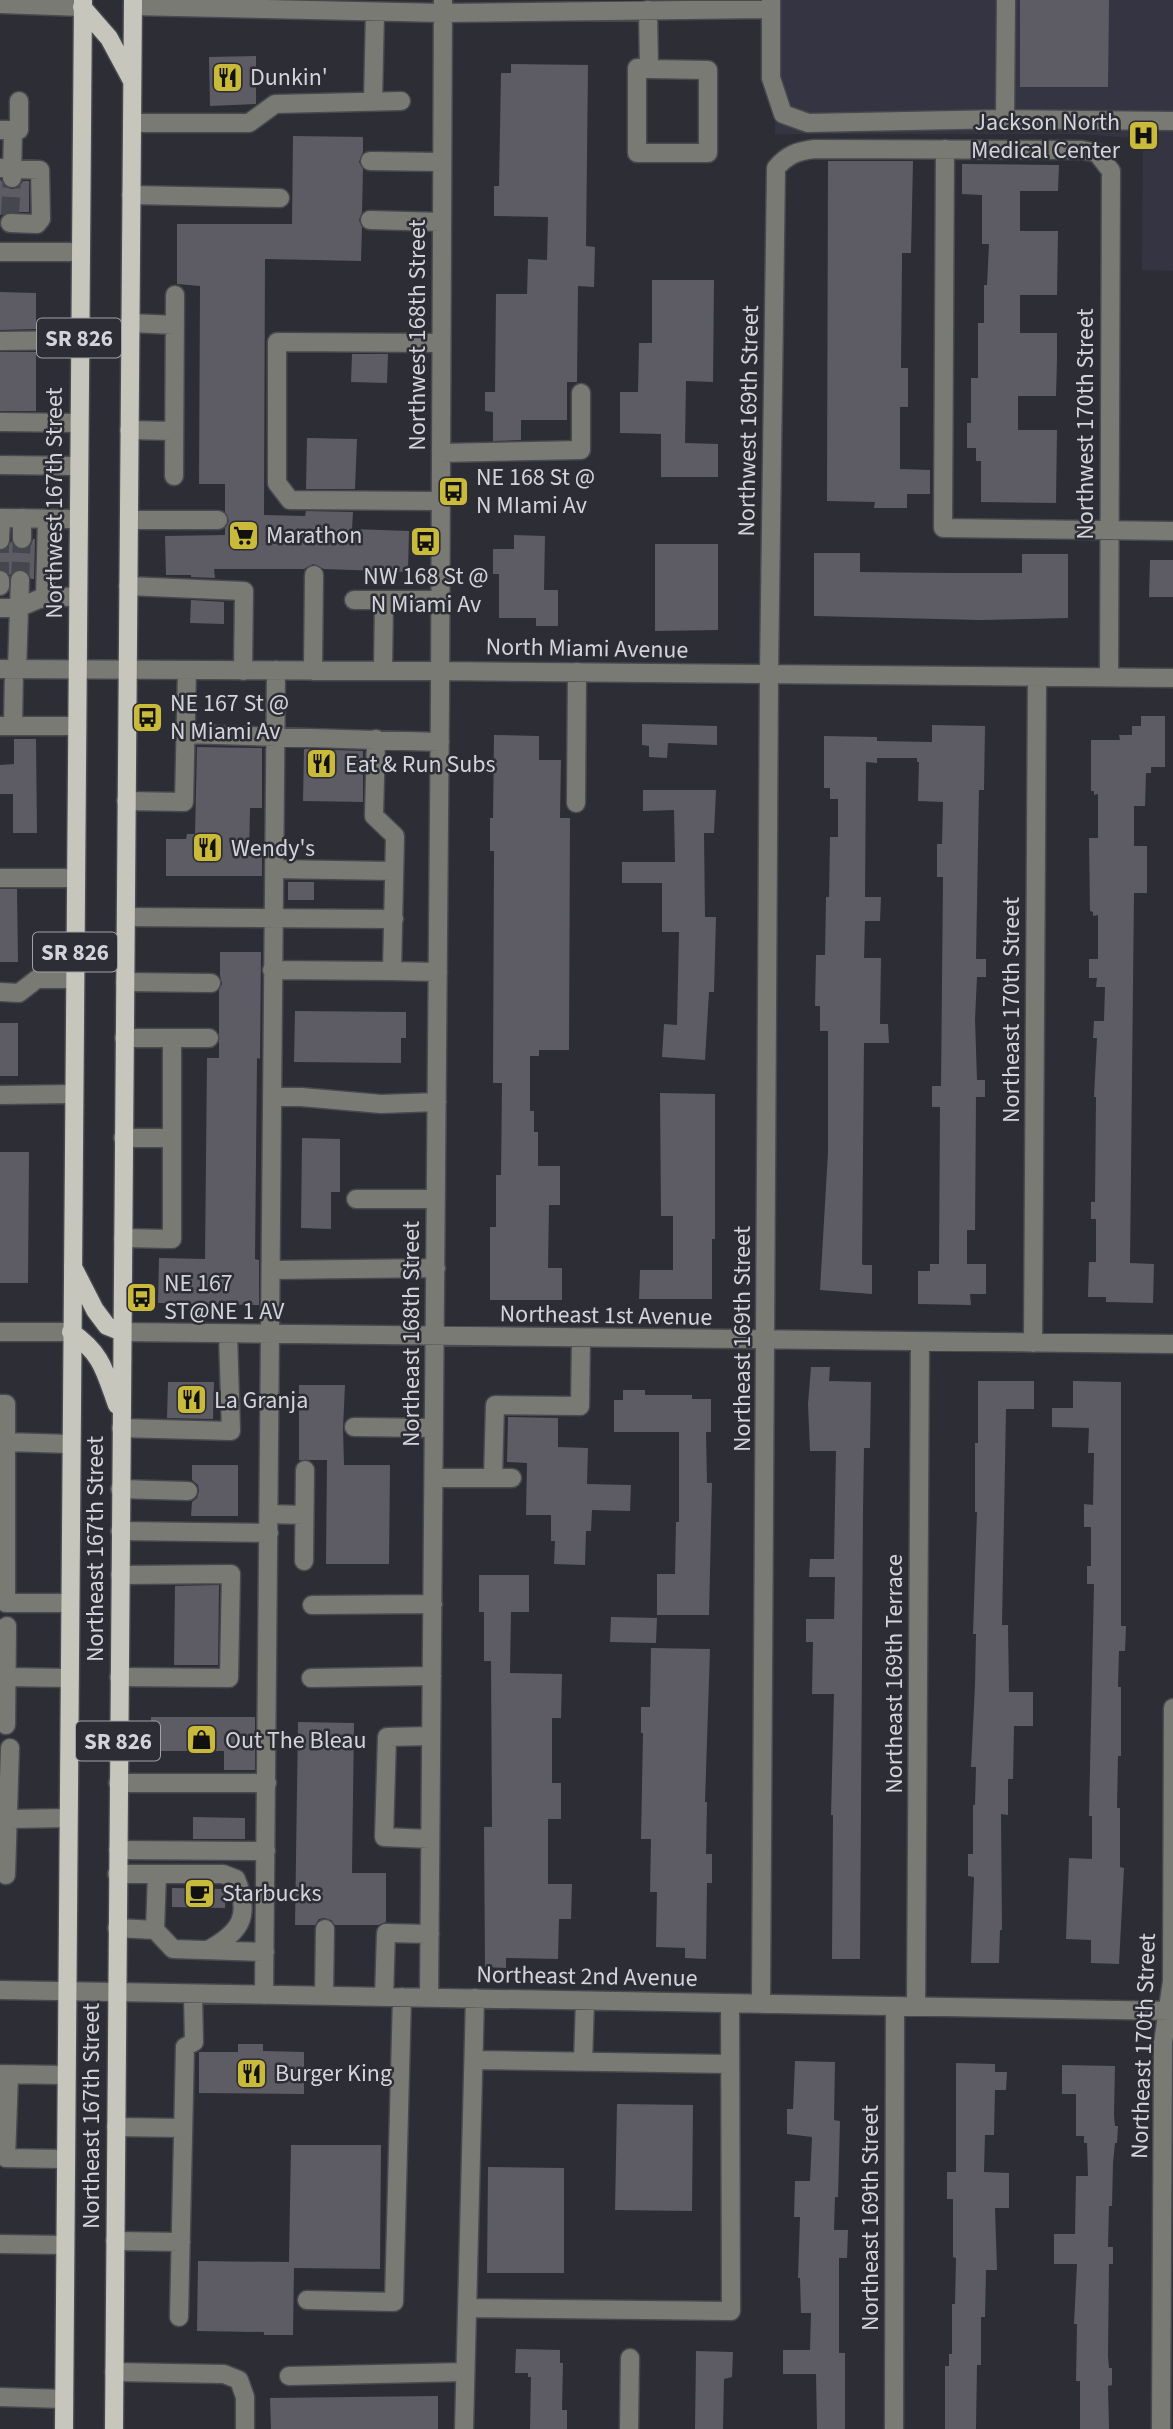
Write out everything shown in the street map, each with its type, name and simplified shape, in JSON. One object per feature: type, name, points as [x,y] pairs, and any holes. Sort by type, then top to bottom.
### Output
[{"type":"main road","points":[[83,3],[109,38],[132,82]]},
{"type":"main road","name":"Northwest 167th Street","points":[[77,670],[83,3]]},
{"type":"main road","name":"SR 826","points":[[127,670],[133,3]]},
{"type":"main road","name":"Northeast 167th Street","points":[[64,2429],[77,670]]},
{"type":"main road","name":"Northeast 167th Street","points":[[114,2429],[127,670]]},
{"type":"main road","points":[[72,1264],[95,1310],[107,1325],[122,1332]]},
{"type":"main road","points":[[71,1332],[99,1356],[121,1422]]},
{"type":"street","points":[[1005,119],[1006,0]]},
{"type":"street","points":[[0,4],[83,3]]},
{"type":"street","points":[[133,3],[284,5],[375,12],[443,7],[648,10],[771,4],[771,78],[783,114],[808,123],[1005,119],[1173,121]]},
{"type":"street","name":"Northwest 168th Street","points":[[440,671],[443,7]]},
{"type":"street","points":[[648,10],[649,69]]},
{"type":"street","points":[[373,101],[375,12]]},
{"type":"street","points":[[637,68],[649,69],[708,70],[708,153],[637,153],[637,68]]},
{"type":"street","points":[[19,101],[19,130],[7,130],[8,172],[40,170],[41,219],[37,224],[10,219],[5,252],[80,252]]},
{"type":"street","points":[[132,123],[249,124],[275,104],[401,101]]},
{"type":"street","points":[[945,149],[943,528],[1173,531]]},
{"type":"street","name":"Northwest 169th Street","points":[[769,674],[776,168],[785,157],[801,150],[945,149]]},
{"type":"street","name":"Northwest 170th Street","points":[[945,149],[1082,150],[1097,153],[1111,171],[1109,677]]},
{"type":"street","points":[[370,161],[442,162]]},
{"type":"street","points":[[131,195],[280,198]]},
{"type":"street","points":[[370,220],[442,222]]},
{"type":"street","points":[[174,476],[175,295]]},
{"type":"street","points":[[130,323],[175,325]]},
{"type":"street","points":[[0,341],[79,340]]},
{"type":"street","points":[[441,343],[277,342],[278,483],[290,500],[441,501]]},
{"type":"street","points":[[441,453],[581,450],[581,393]]},
{"type":"street","points":[[0,422],[79,423]]},
{"type":"street","points":[[130,430],[174,431]]},
{"type":"street","points":[[0,465],[79,466]]},
{"type":"street","points":[[0,540],[1,518],[78,519]]},
{"type":"street","points":[[22,518],[22,540]]},
{"type":"street","points":[[45,598],[47,519]]},
{"type":"street","points":[[129,520],[218,520]]},
{"type":"street","points":[[313,671],[314,575]]},
{"type":"street","points":[[0,580],[0,586]]},
{"type":"street","points":[[20,580],[9,608],[10,669],[6,726],[77,726]]},
{"type":"street","points":[[128,586],[244,591],[243,670]]},
{"type":"street","points":[[9,608],[39,598],[78,596]]},
{"type":"street","points":[[354,600],[440,600]]},
{"type":"street","points":[[383,671],[384,600]]},
{"type":"street","name":"North Miami Avenue","points":[[10,669],[1173,678]]},
{"type":"street","points":[[127,801],[184,802],[187,670]]},
{"type":"street","points":[[264,1995],[276,670]]},
{"type":"street","name":"Northeast 168th Street","points":[[429,1997],[440,671]]},
{"type":"street","points":[[576,803],[577,672]]},
{"type":"street","name":"Northeast 169th Street","points":[[761,2004],[769,674]]},
{"type":"street","name":"Northeast 170th Street","points":[[1033,1343],[1037,677]]},
{"type":"street","points":[[186,734],[440,742]]},
{"type":"street","points":[[376,739],[374,816],[395,836],[392,971]]},
{"type":"street","points":[[274,869],[394,871]]},
{"type":"street","points":[[0,878],[75,878]]},
{"type":"street","points":[[125,917],[394,919]]},
{"type":"street","points":[[272,970],[438,972]]},
{"type":"street","points":[[0,992],[19,993],[37,979],[74,979]]},
{"type":"street","points":[[125,982],[211,983]]},
{"type":"street","points":[[124,1038],[209,1038]]},
{"type":"street","points":[[123,1238],[172,1239],[172,1038]]},
{"type":"street","points":[[0,1095],[73,1094]]},
{"type":"street","points":[[272,1097],[381,1104],[437,1102]]},
{"type":"street","points":[[124,1138],[172,1138]]},
{"type":"street","points":[[356,1199],[436,1199]]},
{"type":"street","points":[[271,1270],[436,1268]]},
{"type":"street","points":[[0,1332],[71,1332]]},
{"type":"street","name":"Northeast 1st Avenue","points":[[122,1332],[1173,1344]]},
{"type":"street","points":[[121,1422],[231,1431],[229,1334]]},
{"type":"street","points":[[493,1478],[495,1405],[580,1406],[581,1339]]},
{"type":"street","name":"Northeast 169th Terrace","points":[[916,2006],[920,1343]]},
{"type":"street","points":[[0,1404],[6,1404],[3,1603],[69,1603]]},
{"type":"street","points":[[354,1427],[434,1428]]},
{"type":"street","points":[[6,1442],[71,1444]]},
{"type":"street","points":[[304,1561],[305,1470]]},
{"type":"street","points":[[434,1478],[512,1478]]},
{"type":"street","points":[[120,1489],[188,1491]]},
{"type":"street","points":[[269,1514],[304,1515]]},
{"type":"street","points":[[120,1531],[269,1532]]},
{"type":"street","points":[[119,1677],[229,1678],[231,1574],[120,1575]]},
{"type":"street","points":[[312,1605],[433,1604]]},
{"type":"street","points":[[6,1725],[7,1626]]},
{"type":"street","points":[[311,1678],[432,1676]]},
{"type":"street","points":[[7,1677],[68,1678]]},
{"type":"street","name":"Northeast 170th Street","points":[[1161,2429],[1163,2043],[1170,2011],[1172,1981],[1173,1708]]},
{"type":"street","points":[[430,1839],[384,1837],[387,1737],[431,1736]]},
{"type":"street","points":[[6,1874],[10,1748]]},
{"type":"street","points":[[118,1783],[267,1783]]},
{"type":"street","points":[[8,1819],[67,1818]]},
{"type":"street","points":[[118,1850],[266,1851]]},
{"type":"street","points":[[117,1874],[223,1874],[236,1879],[242,1894],[238,1929],[208,1950]]},
{"type":"street","points":[[157,1875],[155,1930],[173,1950],[265,1952]]},
{"type":"street","points":[[117,1928],[155,1930]]},
{"type":"street","points":[[324,1996],[325,1929]]},
{"type":"street","points":[[384,1997],[386,1933],[430,1934]]},
{"type":"street","name":"Northeast 2nd Avenue","points":[[0,1990],[1170,2011]]},
{"type":"street","points":[[180,2317],[185,2047],[194,2042],[193,1994]]},
{"type":"street","points":[[307,2300],[394,2302],[402,1997]]},
{"type":"street","points":[[464,2429],[475,1998]]},
{"type":"street","points":[[583,2062],[586,2000]]},
{"type":"street","points":[[467,2308],[731,2311],[730,2003]]},
{"type":"street","name":"Northeast 169th Street","points":[[894,2429],[895,2006]]},
{"type":"street","points":[[474,2060],[729,2064]]},
{"type":"street","points":[[65,2076],[4,2074],[3,2165],[65,2159]]},
{"type":"street","points":[[116,2127],[183,2128]]},
{"type":"street","points":[[115,2241],[181,2242]]},
{"type":"street","points":[[0,2244],[64,2245]]},
{"type":"street","points":[[629,2429],[630,2358]]},
{"type":"street","points":[[114,2372],[224,2374],[232,2377],[240,2381],[245,2397],[245,2429]]},
{"type":"street","points":[[289,2376],[465,2372]]},
{"type":"street","points":[[0,2397],[64,2399]]},
{"type":"shaded area","name":"Jackson North Medical Center","points":[[776,0],[1173,0],[1173,271],[1142,270],[1143,139],[1081,134],[775,134]]},
{"type":"building","points":[[1020,0],[1109,0],[1108,87],[1020,87]]},
{"type":"building","points":[[256,56],[256,104],[210,106],[209,57]]},
{"type":"building","points":[[511,64],[588,65],[586,246],[595,247],[594,287],[578,286],[577,382],[567,382],[567,420],[521,420],[521,440],[493,441],[493,412],[485,411],[485,392],[495,392],[496,294],[527,294],[528,259],[547,260],[548,217],[494,216],[494,186],[499,186],[501,73],[511,73]]},
{"type":"building","points":[[293,136],[363,137],[363,152],[359,162],[363,169],[362,212],[359,220],[362,227],[361,261],[265,259],[264,515],[305,516],[306,511],[353,512],[352,529],[409,531],[408,572],[324,569],[313,564],[304,569],[214,569],[215,578],[166,575],[165,536],[225,535],[229,521],[225,512],[225,484],[199,484],[200,286],[177,284],[177,224],[292,224]]},
{"type":"building","points":[[828,161],[913,161],[911,253],[902,253],[901,368],[908,368],[908,407],[900,407],[900,469],[930,470],[930,494],[907,494],[907,508],[874,508],[875,502],[827,501]]},
{"type":"building","points":[[962,164],[1059,165],[1058,191],[1020,191],[1020,231],[1058,231],[1057,295],[1020,295],[1020,333],[1057,333],[1056,396],[1018,396],[1018,430],[1057,430],[1056,503],[981,502],[981,461],[976,461],[976,448],[967,448],[967,423],[971,423],[971,378],[978,378],[978,323],[984,323],[984,285],[987,285],[989,244],[982,244],[982,195],[962,194]]},
{"type":"building","points":[[0,179],[11,189],[18,188],[23,181],[29,181],[29,212],[0,215]]},
{"type":"building","points":[[652,280],[714,280],[713,382],[686,381],[685,443],[718,444],[718,477],[661,477],[661,434],[620,433],[620,392],[638,392],[639,343],[652,343]]},
{"type":"building","points":[[0,292],[36,293],[36,329],[0,330]]},
{"type":"building","points":[[0,352],[36,352],[36,411],[0,411]]},
{"type":"building","points":[[352,354],[388,354],[387,383],[351,382]]},
{"type":"building","points":[[307,438],[357,439],[355,489],[306,489]]},
{"type":"building","points":[[514,535],[545,536],[544,590],[558,590],[558,626],[536,626],[536,618],[499,618],[499,574],[493,574],[493,549],[514,549]]},
{"type":"building","points":[[33,539],[34,579],[31,579],[25,570],[15,570],[10,575],[0,569],[0,551],[6,550],[11,541],[16,548],[23,550],[31,545]]},
{"type":"building","points":[[655,544],[718,544],[718,630],[655,631]]},
{"type":"building","points":[[814,553],[860,553],[860,572],[949,573],[1022,573],[1022,554],[1068,554],[1068,618],[980,620],[814,616]]},
{"type":"building","points":[[1150,560],[1173,560],[1173,597],[1149,597]]},
{"type":"building","points":[[191,600],[224,602],[224,624],[190,623]]},
{"type":"building","points":[[1141,716],[1165,716],[1165,767],[1151,767],[1151,773],[1146,773],[1145,806],[1134,806],[1134,846],[1147,846],[1147,893],[1134,893],[1130,1263],[1154,1264],[1153,1303],[1106,1302],[1106,1297],[1088,1297],[1089,1262],[1096,1262],[1096,1219],[1091,1219],[1091,1202],[1095,1202],[1094,1097],[1097,1038],[1093,1038],[1094,1021],[1104,1021],[1105,987],[1096,987],[1097,978],[1089,978],[1089,959],[1098,959],[1098,915],[1093,916],[1090,911],[1089,838],[1098,838],[1098,794],[1094,795],[1094,791],[1091,791],[1091,740],[1120,740],[1119,735],[1132,735],[1132,726],[1141,726]]},
{"type":"building","points":[[642,724],[717,726],[717,745],[668,743],[667,758],[649,757],[649,746],[642,745]]},
{"type":"building","points":[[932,725],[985,726],[984,790],[979,790],[976,959],[986,959],[986,977],[977,977],[975,1019],[977,1080],[985,1080],[985,1097],[976,1097],[975,1230],[967,1230],[967,1264],[986,1264],[986,1294],[970,1294],[971,1305],[918,1304],[918,1271],[930,1271],[930,1264],[939,1264],[940,1107],[932,1107],[932,1086],[941,1086],[943,877],[937,877],[937,844],[942,844],[943,802],[918,801],[917,758],[877,758],[877,763],[866,762],[865,897],[881,897],[880,921],[865,921],[864,958],[881,958],[880,1024],[888,1024],[889,1043],[864,1043],[862,1263],[872,1265],[872,1294],[820,1290],[828,1152],[828,1031],[820,1031],[820,1006],[815,1006],[816,955],[825,955],[830,837],[838,837],[838,799],[830,799],[830,788],[824,788],[824,736],[932,742]]},
{"type":"building","points":[[494,735],[539,736],[539,760],[561,760],[560,818],[570,818],[569,1050],[539,1050],[539,1056],[530,1056],[530,1111],[534,1111],[534,1132],[538,1132],[538,1166],[560,1166],[560,1205],[549,1205],[548,1268],[562,1268],[562,1300],[490,1300],[490,1227],[496,1227],[496,1175],[501,1175],[502,1083],[493,1083],[494,851],[490,851],[490,818],[493,818]]},
{"type":"building","points":[[14,739],[36,739],[37,833],[13,833],[13,794],[0,794],[0,765],[14,764]]},
{"type":"building","points":[[197,747],[262,748],[262,808],[250,808],[249,856],[262,856],[262,876],[166,876],[166,839],[186,839],[187,834],[195,834]]},
{"type":"building","points":[[304,749],[363,751],[363,802],[303,801]]},
{"type":"building","points":[[643,790],[716,790],[714,833],[704,833],[705,917],[716,917],[714,992],[709,992],[705,1060],[662,1057],[664,1024],[677,1025],[679,932],[662,932],[662,883],[622,883],[622,862],[675,862],[674,810],[643,811]]},
{"type":"building","points":[[288,882],[314,882],[314,900],[288,900]]},
{"type":"building","points":[[0,889],[17,889],[18,962],[0,962]]},
{"type":"building","points":[[220,952],[261,952],[255,1259],[259,1260],[259,1305],[158,1303],[159,1258],[205,1259],[207,1058],[219,1058],[219,990],[222,984]]},
{"type":"building","points":[[295,1011],[406,1012],[406,1038],[401,1038],[401,1063],[294,1062]]},
{"type":"building","points":[[0,1023],[18,1023],[18,1076],[0,1076]]},
{"type":"building","points":[[660,1093],[715,1094],[715,1239],[712,1239],[712,1299],[639,1299],[640,1270],[673,1270],[673,1216],[661,1216]]},
{"type":"building","points":[[302,1138],[340,1139],[340,1192],[331,1192],[331,1229],[301,1228]]},
{"type":"building","points":[[0,1152],[29,1152],[28,1283],[0,1283]]},
{"type":"building","points":[[811,1367],[830,1367],[829,1381],[871,1382],[870,1448],[864,1448],[860,1959],[832,1959],[834,1694],[812,1694],[813,1642],[806,1642],[806,1619],[834,1619],[835,1577],[809,1577],[810,1559],[834,1559],[836,1451],[810,1451],[808,1404]]},
{"type":"building","points":[[978,1381],[1034,1381],[1034,1409],[1006,1409],[1002,1625],[1008,1625],[1009,1692],[1033,1692],[1033,1726],[1014,1726],[1013,1779],[1008,1779],[1008,1815],[1001,1814],[1002,1930],[999,1963],[971,1963],[974,1877],[968,1876],[968,1854],[973,1854],[976,1767],[971,1767],[976,1634],[973,1634]]},
{"type":"building","points":[[1073,1381],[1121,1382],[1121,1626],[1126,1626],[1125,1651],[1119,1651],[1118,1687],[1121,1687],[1121,1756],[1118,1756],[1117,1808],[1120,1808],[1120,1867],[1124,1868],[1119,1964],[1091,1963],[1091,1940],[1066,1939],[1069,1858],[1092,1859],[1092,1816],[1089,1816],[1094,1584],[1087,1584],[1087,1566],[1091,1566],[1091,1527],[1084,1527],[1084,1504],[1093,1505],[1094,1453],[1088,1453],[1089,1428],[1052,1427],[1052,1408],[1073,1408]]},
{"type":"building","name":"La Granja","points":[[168,1382],[214,1382],[213,1419],[167,1418]]},
{"type":"building","points":[[299,1385],[345,1385],[344,1465],[390,1465],[389,1564],[326,1564],[327,1460],[299,1460]]},
{"type":"building","points":[[623,1390],[645,1390],[645,1395],[692,1395],[692,1399],[711,1399],[711,1432],[706,1432],[707,1483],[712,1483],[709,1615],[657,1615],[657,1574],[675,1574],[676,1522],[679,1522],[679,1432],[614,1432],[614,1400],[623,1400]]},
{"type":"building","points":[[508,1417],[558,1418],[558,1447],[588,1448],[587,1484],[631,1485],[630,1511],[592,1510],[591,1531],[586,1531],[585,1565],[554,1564],[555,1541],[551,1541],[551,1515],[526,1515],[527,1463],[507,1462]]},
{"type":"building","points":[[192,1465],[238,1465],[238,1516],[191,1516],[192,1502],[199,1491],[198,1485],[192,1480]]},
{"type":"building","points":[[479,1575],[529,1575],[529,1612],[511,1612],[510,1673],[562,1674],[561,1718],[552,1718],[552,1783],[561,1783],[561,1819],[548,1819],[548,1884],[572,1884],[571,1919],[559,1919],[558,1959],[506,1958],[506,1968],[485,1967],[484,1827],[492,1827],[491,1661],[484,1661],[484,1612],[479,1612]]},
{"type":"building","points":[[219,1585],[218,1665],[174,1665],[175,1586]]},
{"type":"building","points":[[611,1617],[657,1618],[656,1643],[610,1642]]},
{"type":"building","points":[[651,1648],[710,1649],[705,1802],[706,1854],[712,1854],[712,1883],[707,1883],[706,1959],[685,1958],[685,1948],[656,1947],[657,1892],[650,1892],[651,1839],[641,1839],[641,1707],[650,1707]]},
{"type":"building","points":[[151,1717],[255,1717],[255,1770],[224,1770],[224,1751],[150,1751]]},
{"type":"building","points":[[298,1722],[354,1723],[352,1873],[386,1873],[386,1922],[378,1925],[335,1925],[324,1918],[319,1919],[315,1925],[295,1925]]},
{"type":"building","points":[[193,1817],[245,1818],[245,1839],[193,1839]]},
{"type":"building","points":[[172,1888],[226,1889],[225,1908],[172,1907]]},
{"type":"building","name":"Burger King","points":[[238,2044],[263,2044],[263,2051],[304,2052],[304,2094],[199,2093],[199,2052],[238,2052]]},
{"type":"building","points":[[795,2061],[835,2062],[834,2120],[840,2121],[838,2197],[835,2197],[834,2230],[848,2230],[847,2258],[839,2258],[839,2353],[845,2353],[845,2429],[817,2429],[816,2374],[783,2374],[783,2350],[810,2350],[811,2313],[801,2313],[798,2278],[800,2217],[794,2217],[795,2181],[810,2181],[812,2137],[787,2134],[787,2109],[793,2109]]},
{"type":"building","points":[[956,2063],[995,2064],[995,2072],[1007,2072],[1006,2090],[995,2090],[994,2135],[985,2135],[984,2172],[1009,2173],[1009,2208],[995,2208],[997,2270],[986,2270],[985,2317],[981,2317],[981,2365],[977,2365],[976,2429],[945,2429],[945,2366],[949,2366],[949,2354],[952,2354],[952,2304],[955,2304],[953,2199],[947,2199],[947,2172],[956,2172]]},
{"type":"building","points":[[1062,2065],[1115,2066],[1114,2115],[1115,2126],[1118,2126],[1113,2163],[1112,2206],[1109,2206],[1108,2247],[1113,2247],[1113,2264],[1109,2264],[1108,2356],[1109,2368],[1112,2368],[1112,2385],[1108,2386],[1109,2429],[1080,2429],[1080,2381],[1076,2381],[1077,2324],[1074,2324],[1077,2264],[1054,2264],[1054,2234],[1075,2234],[1076,2176],[1088,2176],[1087,2143],[1084,2143],[1084,2136],[1076,2136],[1076,2094],[1062,2094]]},
{"type":"building","points":[[617,2104],[693,2105],[692,2211],[615,2210]]},
{"type":"building","points":[[291,2145],[381,2145],[380,2269],[294,2268],[293,2335],[197,2331],[198,2261],[289,2262]]},
{"type":"building","points":[[488,2167],[564,2168],[564,2273],[487,2273]]},
{"type":"building","points":[[516,2349],[560,2350],[560,2363],[563,2363],[562,2410],[567,2410],[567,2429],[530,2429],[531,2377],[528,2377],[528,2373],[515,2373]]},
{"type":"building","points":[[696,2351],[733,2352],[732,2377],[724,2379],[723,2429],[695,2429]]},
{"type":"building","points":[[438,2396],[438,2429],[271,2429],[270,2398]]},
{"type":"tunnel","points":[[10,215],[12,178]]},
{"type":"tunnel","points":[[20,580],[22,539]]},
{"type":"tunnel","points":[[0,540],[0,580]]},
{"type":"place","name":"Dunkin'","points":[[227,77]]},
{"type":"place","name":"Jackson North Medical Center","points":[[1143,136]]},
{"type":"place","name":"NE 168 St @ N MIami Av","points":[[453,491]]},
{"type":"place","name":"Marathon","points":[[243,535]]},
{"type":"place","name":"NW 168 St @ N Miami Av","points":[[426,542]]},
{"type":"place","name":"NE 167 St @ N Miami Av","points":[[147,717]]},
{"type":"place","name":"Eat & Run Subs","points":[[322,764]]},
{"type":"place","name":"Wendy's","points":[[208,848]]},
{"type":"place","name":"NE 167 ST@NE 1 AV","points":[[141,1297]]},
{"type":"place","name":"La Granja","points":[[191,1400]]},
{"type":"place","name":"Out The Bleau","points":[[202,1740]]},
{"type":"place","name":"Starbucks","points":[[199,1893]]},
{"type":"place","name":"Burger King","points":[[252,2073]]}]
